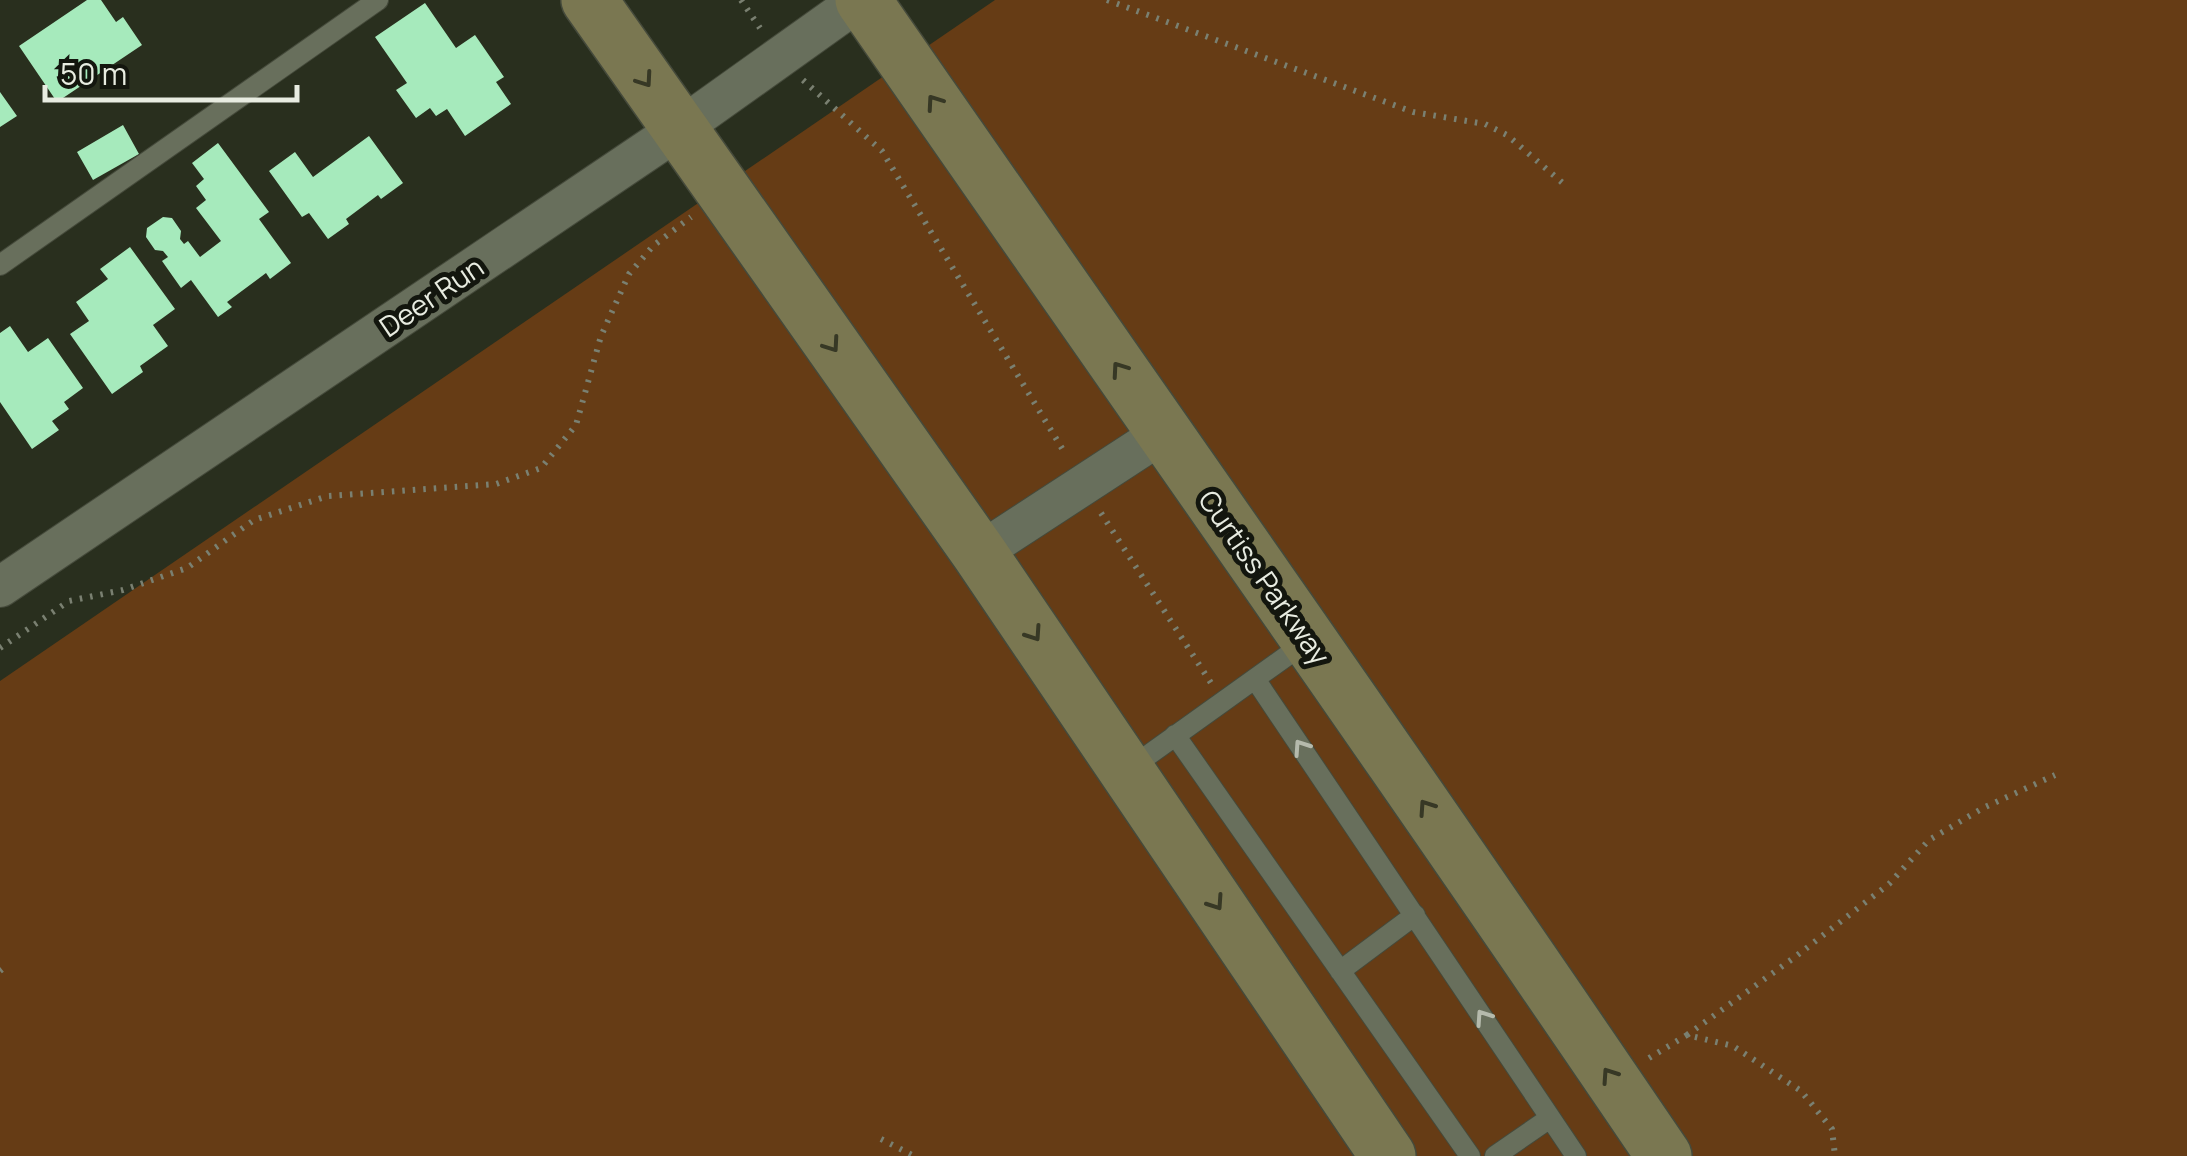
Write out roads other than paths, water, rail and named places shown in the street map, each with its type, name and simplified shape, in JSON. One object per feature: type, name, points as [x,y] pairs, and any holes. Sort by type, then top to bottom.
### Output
[{"type":"main road","points":[[588,0],[979,553],[1388,1156]]},
{"type":"main road","name":"Curtiss Parkway","points":[[861,0],[1310,639],[1664,1156]]},
{"type":"street","name":"Deer Run","points":[[0,588],[679,128],[861,0]]},
{"type":"street","points":[[979,553],[1163,433]]},
{"type":"lane","points":[[0,264],[378,0]]},
{"type":"lane","points":[[1126,770],[1310,639]]},
{"type":"lane","points":[[1255,679],[1576,1156]]},
{"type":"lane","points":[[1176,736],[1470,1156]]},
{"type":"lane","points":[[1340,971],[1415,915]]},
{"type":"lane","points":[[1494,1156],[1550,1118]]}]
